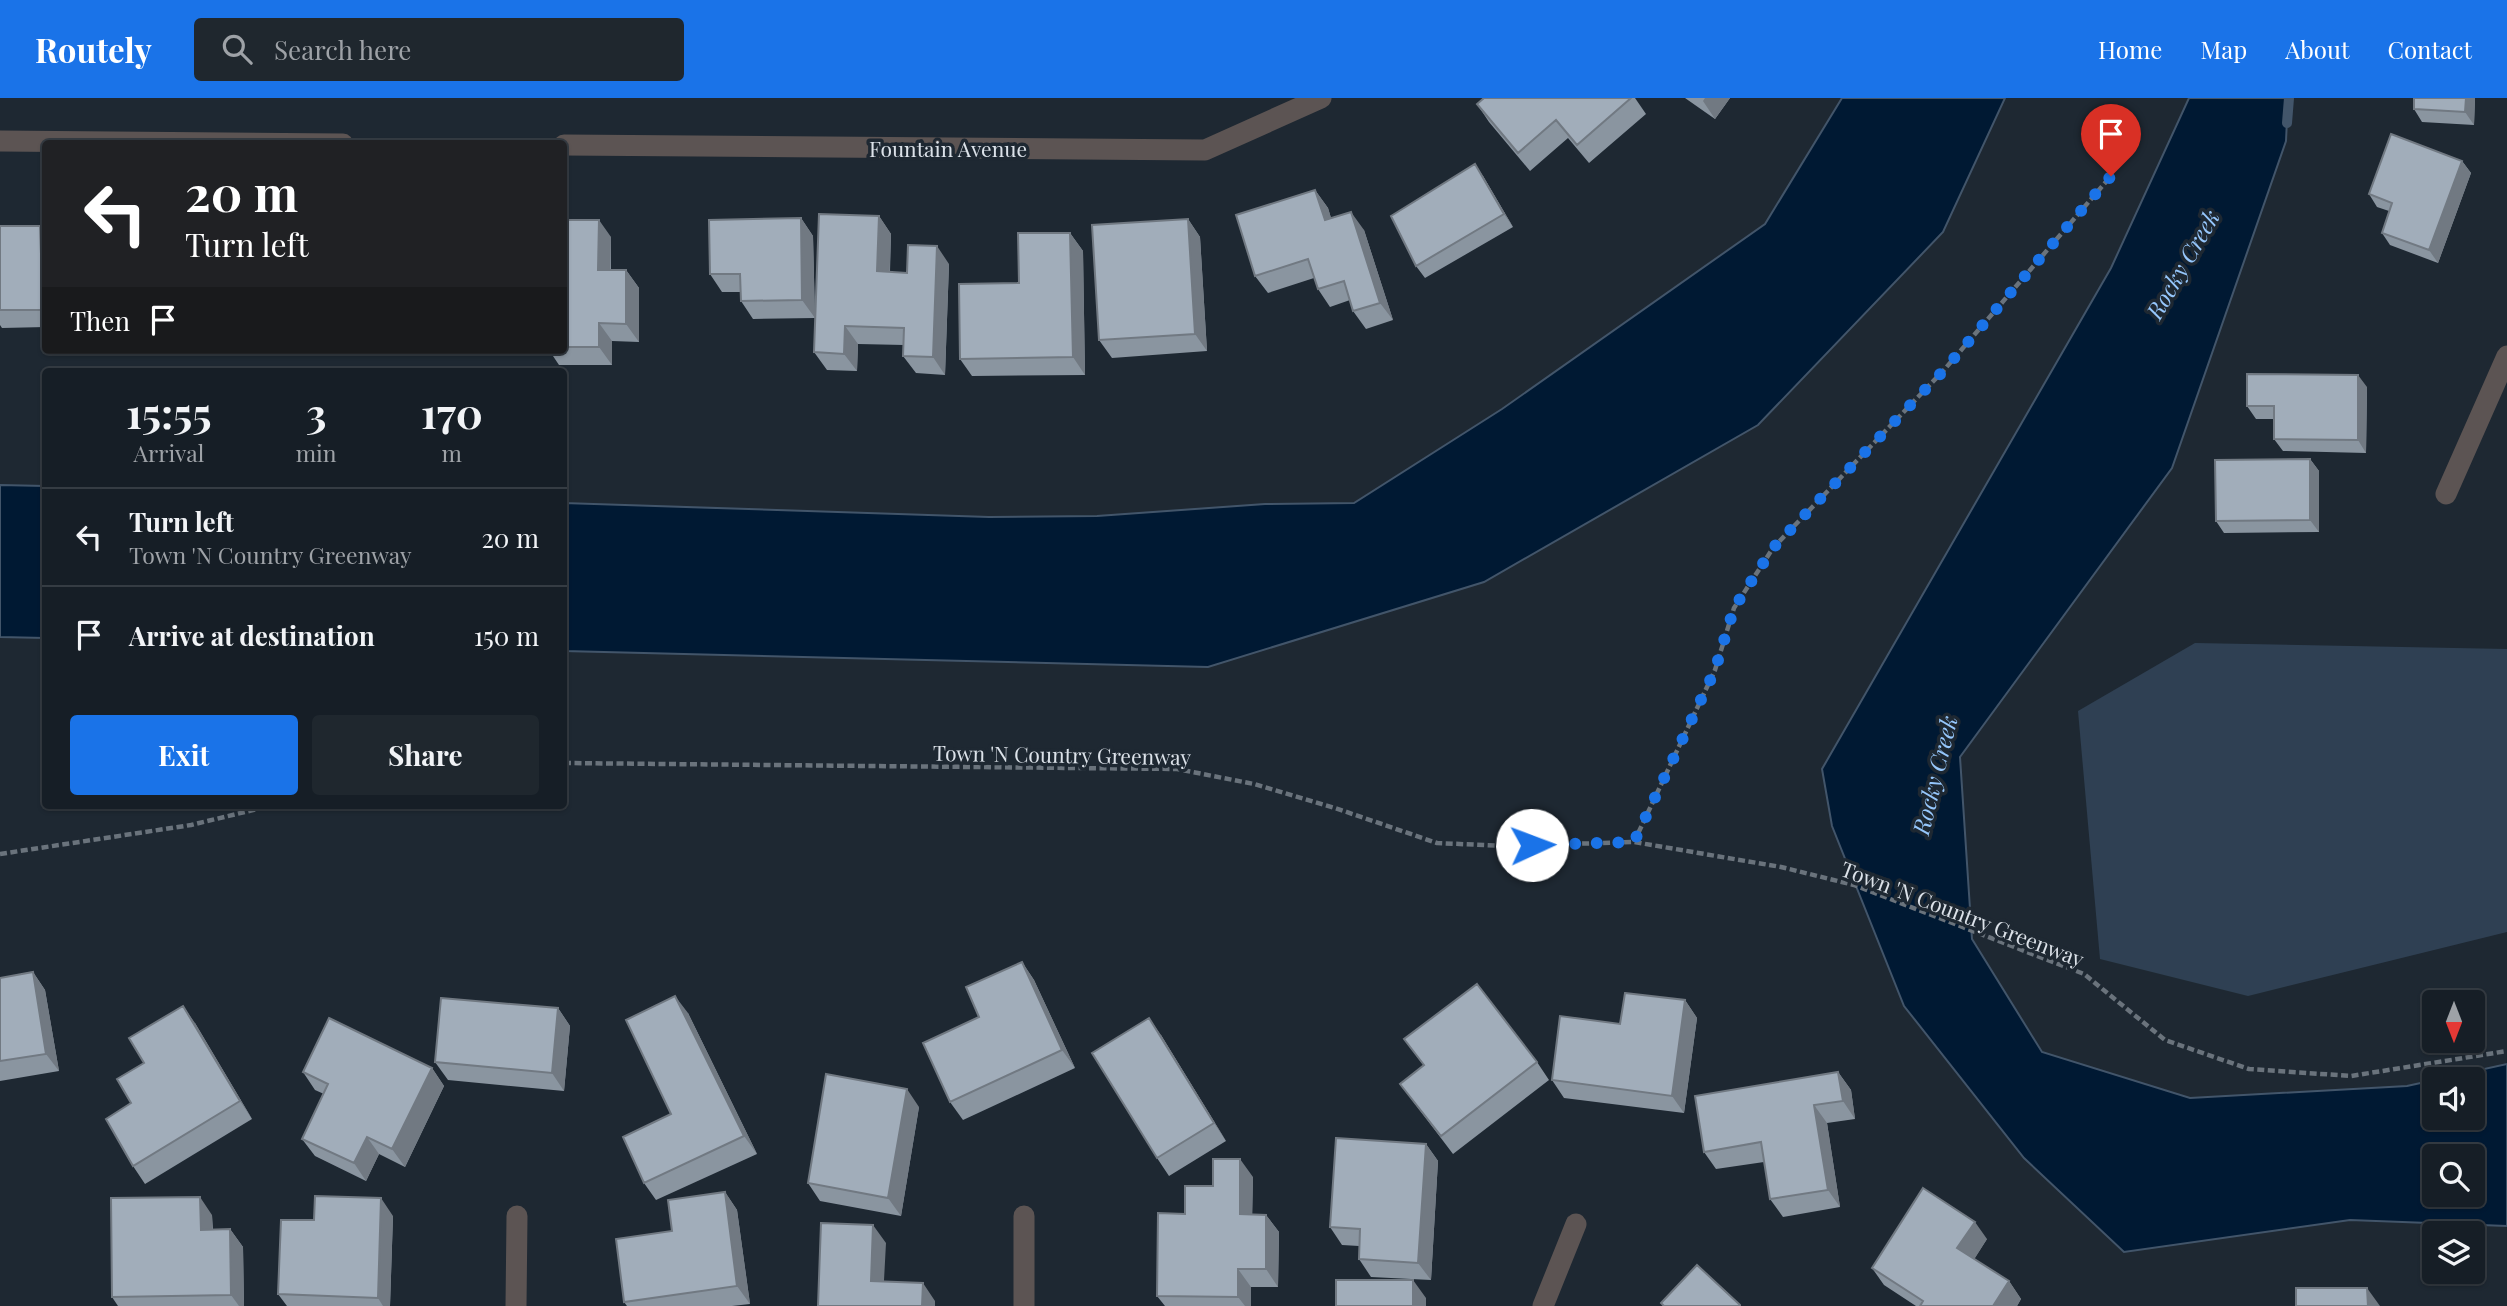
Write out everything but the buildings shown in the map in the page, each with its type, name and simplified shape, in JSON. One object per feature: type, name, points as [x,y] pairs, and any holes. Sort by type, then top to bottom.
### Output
[{"type":"street","name":"Fountain Avenue","points":[[567,145],[1205,150],[1321,98]]},
{"type":"street","points":[[0,141],[42,141]]},
{"type":"street","points":[[2446,494],[2507,356]]},
{"type":"street","points":[[516,1306],[517,1216]]},
{"type":"street","points":[[1024,1216],[1024,1306]]},
{"type":"street","points":[[1543,1306],[1576,1224]]},
{"type":"path","points":[[1634,842],[1715,670],[1734,608],[1773,548],[1944,370],[2111,176]]},
{"type":"path","name":"Town 'N Country Greenway","points":[[567,763],[1177,769],[1254,784],[1437,843],[1506,846],[1634,842],[1782,867],[1854,885],[2084,974],[2165,1040],[2249,1069],[2351,1076],[2507,1051]]},
{"type":"path","points":[[0,854],[191,825],[257,809]]},
{"type":"shaded area","points":[[2195,643],[2507,649],[2507,932],[2248,996],[2100,959],[2078,711]]},
{"type":"water","points":[[1842,98],[2005,98],[1943,232],[1758,425],[1484,582],[1208,667],[567,651],[567,503],[989,517],[1097,516],[1265,504],[1354,503],[1502,409],[1765,224]]},
{"type":"water","points":[[2189,98],[2288,98],[2286,141],[2172,468],[1960,757],[1972,939],[2042,1052],[2190,1098],[2407,1086],[2422,1083],[2422,1130],[2485,1130],[2485,1069],[2507,1064],[2507,1226],[2485,1225],[2485,1221],[2422,1223],[2350,1220],[2124,1252],[2024,1158],[1904,1006],[1832,826],[1822,769],[2111,268]]},
{"type":"water","points":[[0,485],[42,486],[42,638],[0,637]]},
{"type":"waterway","name":"Rocky Creek","points":[[2287,123],[2289,98]]},
{"type":"route","points":[[1532,845],[1634,842],[1715,670],[1734,608],[1773,548],[1944,370],[2111,176]]}]
